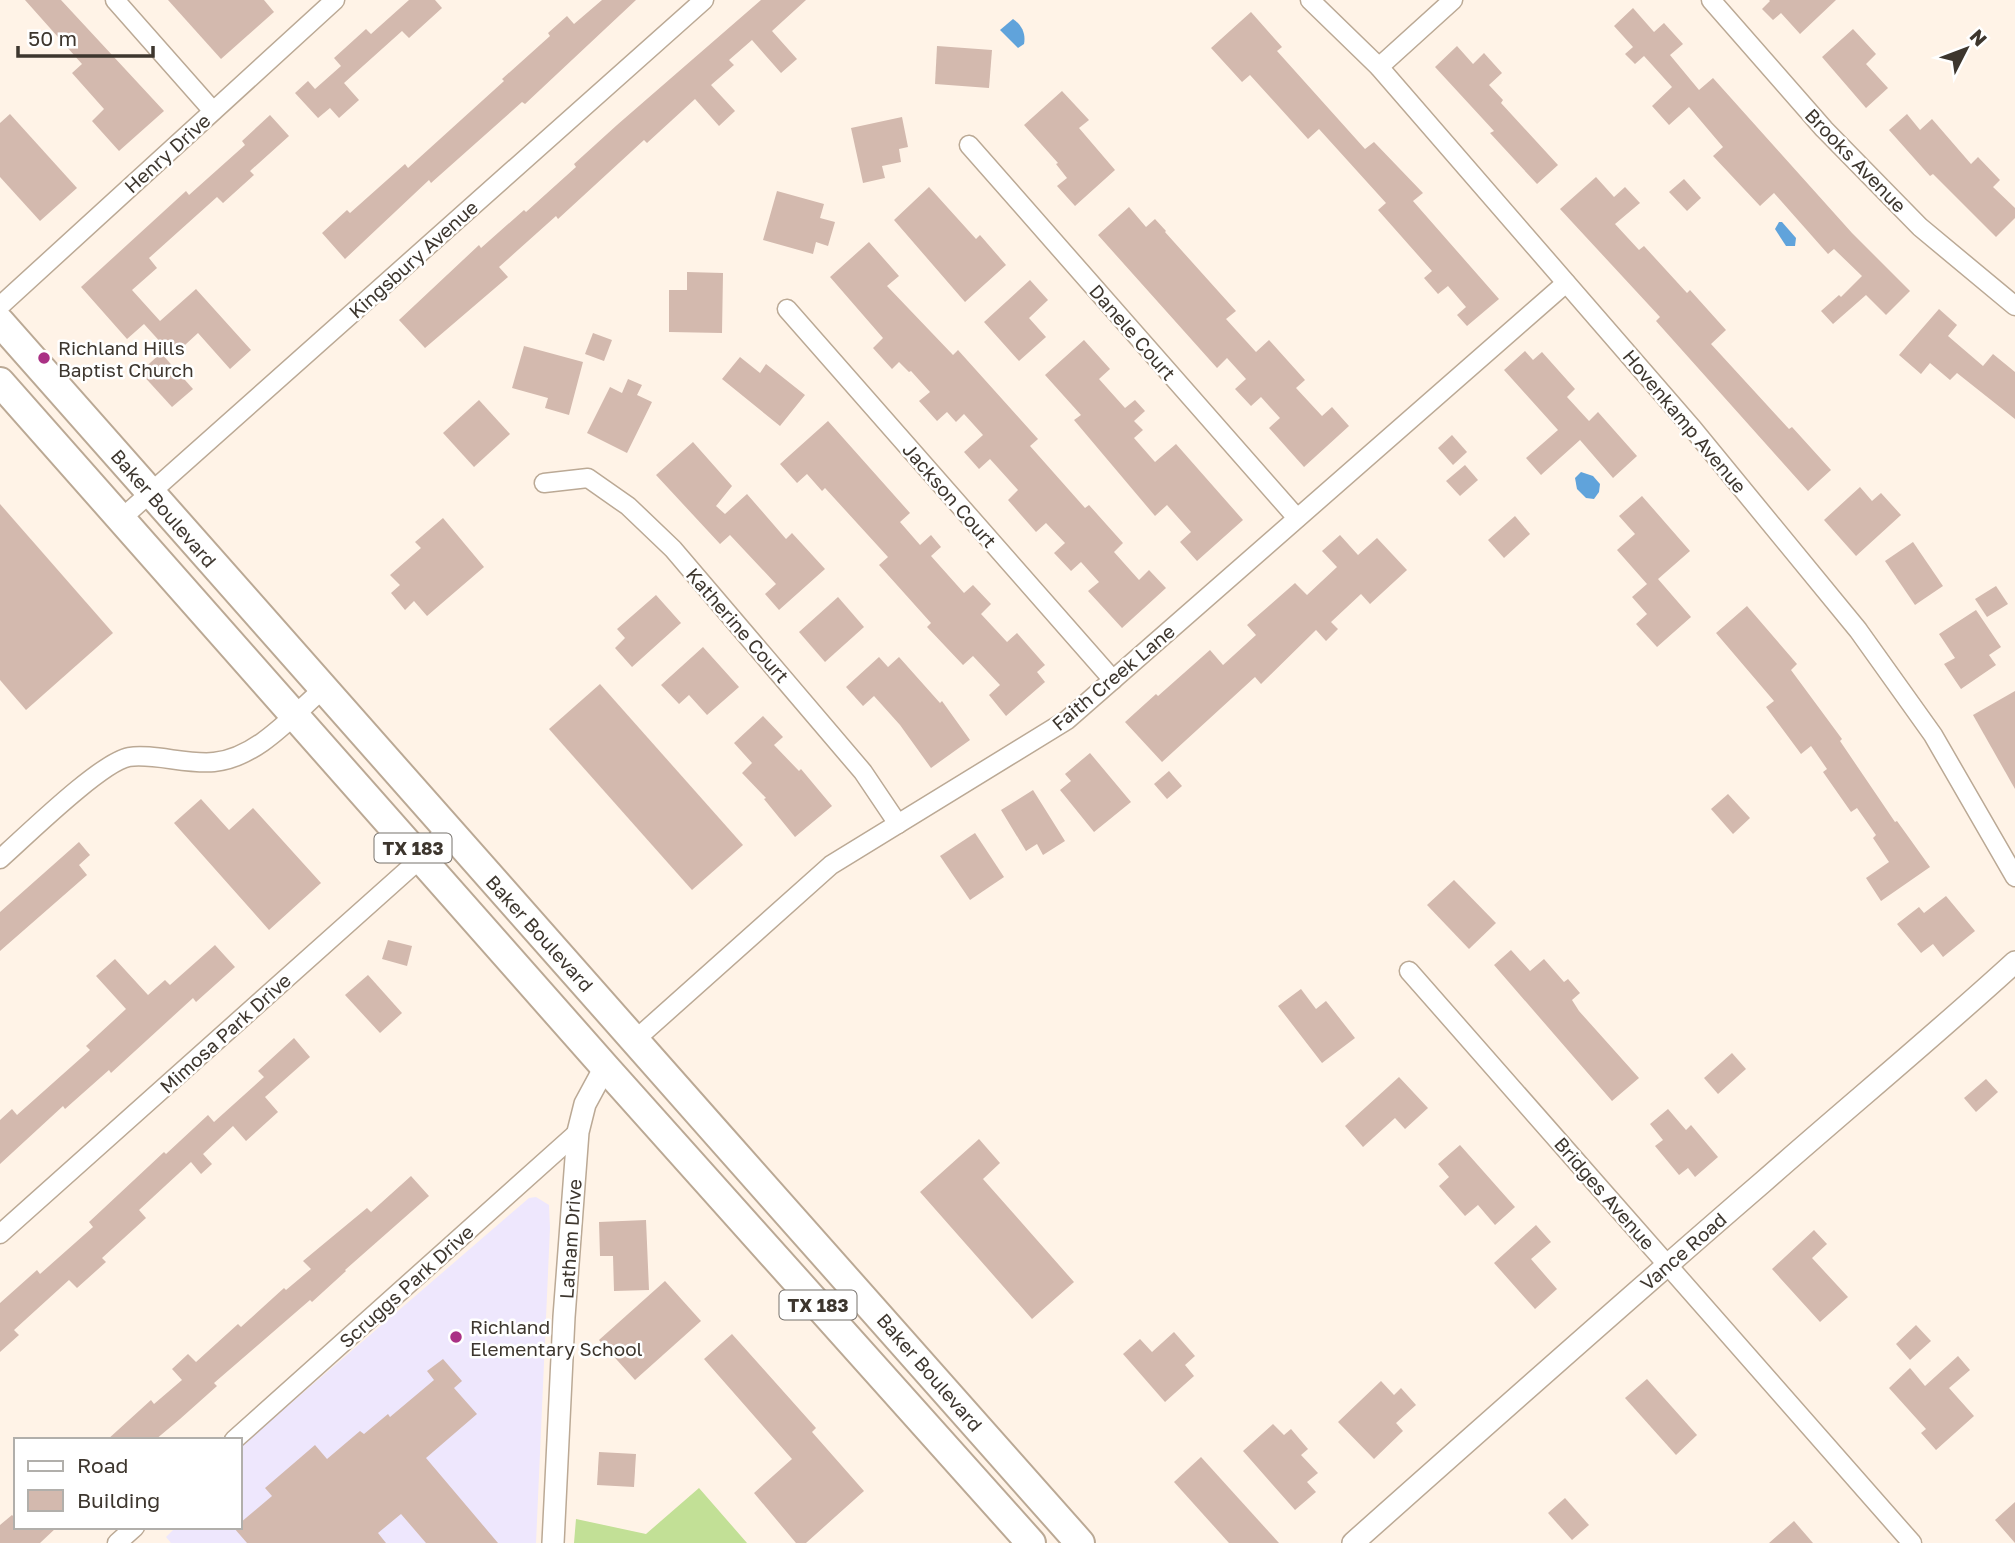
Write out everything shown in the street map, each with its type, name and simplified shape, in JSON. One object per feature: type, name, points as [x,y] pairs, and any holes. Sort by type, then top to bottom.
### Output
[{"type":"main road","name":"Baker Boulevard","points":[[0,322],[1080,1543]]},
{"type":"main road","name":"Baker Boulevard","points":[[0,382],[605,1068],[1031,1543]]},
{"type":"main road","points":[[605,1068],[635,1040]]},
{"type":"street","points":[[115,0],[214,111]]},
{"type":"street","name":"Henry Drive","points":[[0,306],[335,0]]},
{"type":"street","name":"Kingsbury Avenue","points":[[122,518],[704,0]]},
{"type":"street","name":"Hovenkamp Avenue","points":[[1310,0],[1379,67],[1693,429],[1858,630],[1933,735],[2015,877]]},
{"type":"street","points":[[1379,67],[1453,0]]},
{"type":"street","name":"Brooks Avenue","points":[[1711,0],[1824,128],[1920,227],[2015,306]]},
{"type":"street","name":"Danele Court","points":[[969,145],[1297,518]]},
{"type":"street","name":"Faith Creek Lane","points":[[635,1040],[831,865],[1067,720],[1566,283]]},
{"type":"street","name":"Jackson Court","points":[[787,309],[1113,680]]},
{"type":"street","name":"Katherine Court","points":[[544,483],[588,478],[628,506],[673,549],[863,772],[898,824]]},
{"type":"street","points":[[0,859],[104,768],[128,757],[214,762],[240,756],[264,740],[323,690]]},
{"type":"street","name":"Mimosa Park Drive","points":[[0,1234],[421,858],[447,828]]},
{"type":"street","name":"Vance Road","points":[[1353,1543],[1668,1264],[1877,1082],[1941,1030],[2015,962]]},
{"type":"street","name":"Bridges Avenue","points":[[1409,971],[1912,1543]]},
{"type":"street","name":"Latham Drive","points":[[553,1543],[564,1317],[578,1132],[584,1104],[605,1068]]},
{"type":"street","name":"Scruggs Park Drive","points":[[236,1438],[578,1132]]},
{"type":"street","points":[[117,1543],[133,1529]]},
{"type":"shaded area","name":"Richland Elementary School","points":[[536,1197],[549,1205],[550,1228],[536,1543],[171,1543],[166,1537],[174,1529],[242,1529],[242,1445],[529,1198]]},
{"type":"green space","points":[[699,1488],[747,1543],[574,1543],[576,1519],[646,1534]]},
{"type":"water","points":[[1013,19],[1024,33],[1024,44],[1018,48],[1000,30]]},
{"type":"water","points":[[1779,222],[1796,238],[1795,246],[1786,246],[1775,229]]},
{"type":"water","points":[[1581,472],[1593,476],[1600,484],[1594,499],[1586,498],[1577,489],[1575,478]]},
{"type":"building","points":[[25,0],[61,0],[164,111],[119,151],[92,121],[104,109],[72,73],[82,64]]},
{"type":"building","points":[[168,0],[264,0],[274,12],[221,59]]},
{"type":"building","points":[[409,0],[435,0],[442,8],[409,38],[402,31],[344,83],[359,100],[339,118],[330,108],[318,118],[295,93],[308,81],[315,89],[341,66],[334,58],[366,29],[371,34]]},
{"type":"building","points":[[602,0],[636,0],[525,104],[522,102],[431,183],[429,180],[345,259],[322,233],[347,210],[350,213],[405,164],[408,168],[504,81],[502,79],[550,36],[548,33],[567,16],[574,24]]},
{"type":"building","points":[[761,0],[806,0],[772,31],[797,59],[781,73],[752,40],[729,60],[734,65],[711,85],[735,111],[719,126],[695,99],[647,143],[644,140],[558,219],[556,216],[499,267],[508,277],[425,348],[399,320],[479,245],[481,248],[524,210],[526,212],[617,125]]},
{"type":"building","points":[[1769,0],[1836,0],[1800,34],[1781,13],[1773,20],[1762,9]]},
{"type":"building","points":[[1633,8],[1654,32],[1664,23],[1683,44],[1670,55],[1699,90],[1713,78],[1852,233],[1910,291],[1886,315],[1866,295],[1833,324],[1821,311],[1839,295],[1841,297],[1862,276],[1834,249],[1828,254],[1774,193],[1760,206],[1713,156],[1723,147],[1689,107],[1669,125],[1652,106],[1672,87],[1644,56],[1635,64],[1625,54],[1633,47],[1614,26]]},
{"type":"building","points":[[1251,12],[1282,47],[1277,51],[1365,149],[1374,142],[1423,193],[1413,201],[1499,299],[1467,326],[1457,315],[1466,307],[1448,286],[1438,294],[1424,278],[1432,271],[1378,210],[1386,203],[1319,129],[1308,139],[1250,75],[1242,82],[1211,48]]},
{"type":"building","points":[[1853,29],[1876,54],[1866,64],[1888,88],[1866,108],[1822,57]]},
{"type":"building","points":[[937,46],[992,50],[989,88],[935,84]]},
{"type":"building","points":[[1457,46],[1473,64],[1484,53],[1502,73],[1489,85],[1503,100],[1501,103],[1558,165],[1537,184],[1490,133],[1494,131],[1435,67]]},
{"type":"building","points":[[1062,91],[1089,120],[1079,128],[1115,170],[1075,206],[1057,186],[1067,178],[1056,164],[1058,163],[1024,125]]},
{"type":"building","points":[[10,114],[77,188],[40,221],[0,177],[0,123]]},
{"type":"building","points":[[1907,114],[1920,130],[1932,119],[1971,164],[1978,157],[2000,180],[1993,187],[2015,208],[2015,218],[1996,237],[1933,174],[1930,176],[1889,130]]},
{"type":"building","points":[[270,115],[289,136],[250,171],[254,175],[223,203],[217,197],[149,258],[157,268],[132,290],[160,321],[196,289],[251,350],[230,369],[198,333],[173,356],[144,324],[127,339],[81,287],[186,191],[189,195],[245,145],[242,141]]},
{"type":"building","points":[[902,117],[908,147],[899,149],[901,162],[882,166],[885,178],[863,183],[851,128]]},
{"type":"building","points":[[1596,177],[1614,197],[1625,187],[1640,203],[1615,224],[1639,250],[1644,246],[1687,293],[1690,290],[1726,330],[1711,344],[1789,429],[1792,427],[1831,470],[1808,491],[1656,321],[1660,317],[1560,209]]},
{"type":"building","points":[[1684,179],[1701,198],[1687,211],[1669,192]]},
{"type":"building","points":[[929,187],[976,239],[980,235],[1006,265],[965,302],[894,220]]},
{"type":"building","points":[[777,191],[824,204],[820,218],[835,222],[828,246],[816,242],[813,254],[763,240]]},
{"type":"building","points":[[1129,207],[1146,227],[1155,219],[1166,231],[1236,311],[1226,319],[1256,352],[1269,340],[1305,380],[1296,388],[1322,416],[1332,407],[1349,426],[1304,467],[1269,428],[1280,418],[1261,397],[1251,406],[1235,389],[1246,379],[1227,358],[1217,368],[1098,235]]},
{"type":"building","points":[[869,242],[899,276],[887,286],[953,355],[958,350],[1038,439],[1030,446],[1085,508],[1089,505],[1123,543],[1114,552],[1139,580],[1149,570],[1166,588],[1122,628],[1088,591],[1099,582],[1081,562],[1071,571],[1054,553],[1065,543],[1046,523],[1036,532],[1008,500],[1018,490],[990,459],[979,469],[964,452],[983,435],[964,414],[956,422],[947,412],[937,421],[919,401],[930,392],[899,362],[892,369],[873,348],[883,338],[830,277]]},
{"type":"building","points":[[687,272],[723,273],[722,333],[669,332],[669,290],[687,290]]},
{"type":"building","points":[[1030,280],[1048,300],[1029,318],[1046,337],[1019,361],[984,322]]},
{"type":"building","points":[[1939,309],[1957,325],[1948,336],[1983,366],[1993,354],[2015,372],[2015,419],[1957,373],[1950,380],[1930,363],[1921,374],[1899,355]]},
{"type":"building","points":[[593,333],[612,340],[604,361],[585,354]]},
{"type":"building","points":[[1084,340],[1110,369],[1099,379],[1125,408],[1135,400],[1145,411],[1134,421],[1143,430],[1134,438],[1155,462],[1176,444],[1243,520],[1197,561],[1180,542],[1191,532],[1167,505],[1155,516],[1074,420],[1081,415],[1045,375]]},
{"type":"building","points":[[524,346],[583,362],[569,415],[545,408],[548,398],[512,388]]},
{"type":"building","points":[[1525,351],[1533,360],[1542,352],[1575,389],[1567,397],[1589,421],[1598,412],[1637,456],[1613,478],[1580,440],[1541,475],[1526,458],[1558,430],[1504,370]]},
{"type":"building","points":[[161,353],[193,389],[172,407],[140,372]]},
{"type":"building","points":[[740,357],[760,373],[766,364],[805,395],[780,426],[722,379]]},
{"type":"building","points":[[628,379],[642,385],[637,395],[652,402],[627,453],[587,433],[610,387],[622,393]]},
{"type":"building","points":[[479,400],[510,434],[474,467],[443,433]]},
{"type":"building","points":[[828,421],[910,513],[900,522],[920,545],[931,535],[941,547],[931,556],[964,593],[973,585],[991,604],[981,614],[1007,642],[1017,633],[1045,665],[1037,672],[1045,682],[1006,716],[989,695],[1000,685],[973,656],[963,665],[927,627],[931,623],[879,565],[888,557],[825,488],[822,491],[807,474],[797,483],[780,464]]},
{"type":"building","points":[[1452,435],[1467,452],[1453,465],[1438,448]]},
{"type":"building","points":[[693,442],[732,486],[716,506],[725,514],[747,494],[786,539],[792,533],[825,569],[779,610],[765,594],[776,584],[730,535],[720,544],[656,475]]},
{"type":"building","points":[[1465,465],[1478,480],[1460,496],[1446,481]]},
{"type":"building","points":[[1860,487],[1872,501],[1881,493],[1901,515],[1856,556],[1824,520]]},
{"type":"building","points":[[1642,496],[1690,551],[1658,579],[1691,617],[1657,647],[1636,624],[1647,614],[1632,597],[1647,584],[1617,550],[1635,534],[1619,516]]},
{"type":"building","points":[[0,504],[113,633],[26,710],[0,680]]},
{"type":"building","points":[[1515,516],[1530,534],[1504,558],[1488,540]]},
{"type":"building","points":[[443,518],[484,567],[427,616],[414,601],[405,610],[391,593],[400,585],[390,575],[421,548],[415,542]]},
{"type":"building","points":[[1340,535],[1358,555],[1377,538],[1407,570],[1370,604],[1361,594],[1331,622],[1338,629],[1326,641],[1316,630],[1261,684],[1255,677],[1162,762],[1125,722],[1210,650],[1223,665],[1256,635],[1247,625],[1295,583],[1307,595],[1337,567],[1322,551]]},
{"type":"building","points":[[1913,542],[1943,586],[1915,605],[1885,561]]},
{"type":"building","points":[[1996,586],[2008,604],[1987,617],[1975,599]]},
{"type":"building","points":[[656,595],[681,623],[632,667],[615,648],[625,638],[617,629]]},
{"type":"building","points":[[838,597],[864,627],[825,662],[799,632]]},
{"type":"building","points":[[1747,606],[1797,664],[1791,670],[1842,739],[1840,741],[1895,822],[1897,821],[1930,867],[1881,901],[1866,878],[1889,862],[1873,838],[1876,835],[1857,808],[1851,812],[1823,772],[1827,769],[1811,746],[1801,754],[1766,707],[1774,701],[1716,633]]},
{"type":"building","points":[[1976,610],[2001,647],[1989,655],[1996,665],[1961,689],[1944,664],[1955,658],[1939,634]]},
{"type":"building","points":[[703,647],[739,687],[707,715],[689,695],[679,704],[661,685]]},
{"type":"building","points":[[879,657],[888,667],[899,657],[940,703],[942,701],[970,740],[931,768],[900,725],[874,696],[863,706],[846,687]]},
{"type":"building","points":[[600,684],[743,845],[692,890],[549,729]]},
{"type":"building","points":[[2015,691],[2015,789],[1973,715]]},
{"type":"building","points":[[763,716],[783,737],[774,745],[799,771],[801,769],[832,806],[795,837],[764,799],[766,798],[742,773],[752,763],[734,743]]},
{"type":"building","points":[[1090,753],[1131,802],[1094,832],[1060,790],[1071,781],[1065,774]]},
{"type":"building","points":[[1169,771],[1182,786],[1167,799],[1154,784]]},
{"type":"building","points":[[1033,790],[1065,841],[1043,855],[1037,844],[1026,851],[1001,810]]},
{"type":"building","points":[[1728,794],[1750,818],[1733,834],[1711,809]]},
{"type":"building","points":[[201,799],[229,830],[253,808],[321,883],[269,930],[174,823]]},
{"type":"building","points":[[975,833],[1004,877],[970,900],[940,856]]},
{"type":"building","points":[[79,842],[90,855],[79,865],[87,875],[0,951],[0,912]]},
{"type":"building","points":[[1454,880],[1496,923],[1469,949],[1427,905]]},
{"type":"building","points":[[1946,896],[1975,931],[1943,957],[1933,944],[1921,953],[1897,924],[1919,907],[1924,913]]},
{"type":"building","points":[[388,940],[412,946],[407,966],[382,959]]},
{"type":"building","points":[[215,945],[235,967],[196,1002],[193,998],[111,1073],[109,1070],[65,1109],[63,1106],[0,1164],[0,1120],[12,1109],[17,1115],[90,1050],[86,1046],[126,1009],[96,976],[115,959],[148,995],[165,980],[170,985]]},
{"type":"building","points":[[1511,950],[1530,971],[1544,959],[1564,982],[1568,979],[1580,993],[1572,1000],[1579,1011],[1639,1078],[1612,1101],[1494,965]]},
{"type":"building","points":[[368,975],[402,1013],[380,1033],[345,995]]},
{"type":"building","points":[[1301,989],[1316,1009],[1326,1001],[1355,1038],[1322,1063],[1278,1006]]},
{"type":"building","points":[[294,1038],[310,1057],[265,1097],[278,1112],[246,1141],[233,1126],[203,1154],[212,1164],[201,1174],[191,1162],[139,1210],[146,1218],[102,1258],[106,1262],[77,1288],[69,1280],[14,1330],[19,1335],[0,1352],[0,1303],[37,1270],[40,1274],[93,1227],[89,1222],[164,1152],[166,1154],[208,1115],[214,1122],[264,1077],[258,1071]]},
{"type":"building","points":[[1732,1053],[1746,1069],[1718,1094],[1704,1078]]},
{"type":"building","points":[[1399,1077],[1428,1108],[1405,1129],[1395,1118],[1363,1147],[1345,1126]]},
{"type":"building","points":[[1986,1079],[1998,1092],[1976,1112],[1964,1098]]},
{"type":"building","points":[[1668,1109],[1686,1130],[1691,1125],[1718,1157],[1695,1177],[1688,1168],[1679,1175],[1655,1146],[1663,1140],[1650,1124]]},
{"type":"building","points":[[979,1139],[1000,1163],[983,1179],[1074,1282],[1032,1319],[920,1192]]},
{"type":"building","points":[[1460,1145],[1515,1207],[1495,1225],[1478,1205],[1465,1216],[1439,1186],[1449,1177],[1438,1164]]},
{"type":"building","points":[[411,1176],[429,1196],[312,1302],[310,1300],[214,1383],[217,1386],[157,1438],[109,1438],[151,1400],[154,1404],[182,1380],[172,1369],[188,1354],[196,1362],[238,1324],[241,1327],[284,1288],[286,1290],[311,1269],[303,1261],[367,1208],[371,1212]]},
{"type":"building","points":[[646,1220],[649,1290],[614,1291],[613,1256],[600,1256],[599,1222]]},
{"type":"building","points":[[1536,1225],[1551,1242],[1531,1259],[1557,1289],[1535,1309],[1494,1263]]},
{"type":"building","points":[[1814,1230],[1827,1244],[1812,1258],[1848,1297],[1820,1322],[1772,1269]]},
{"type":"building","points":[[665,1281],[701,1321],[635,1380],[599,1340]]},
{"type":"building","points":[[1916,1325],[1931,1341],[1910,1360],[1896,1344]]},
{"type":"building","points":[[1174,1332],[1195,1356],[1185,1365],[1194,1376],[1165,1402],[1123,1354],[1140,1339],[1152,1352]]},
{"type":"building","points":[[732,1334],[816,1428],[812,1432],[864,1491],[806,1543],[796,1543],[754,1493],[792,1459],[704,1359]]},
{"type":"building","points":[[1958,1356],[1970,1370],[1949,1388],[1974,1416],[1936,1450],[1921,1433],[1926,1429],[1889,1388],[1910,1368],[1925,1386]]},
{"type":"building","points":[[443,1359],[462,1381],[454,1388],[477,1414],[426,1458],[498,1543],[426,1543],[401,1514],[378,1533],[386,1543],[247,1543],[235,1529],[242,1529],[242,1521],[272,1496],[265,1488],[315,1445],[327,1459],[360,1431],[364,1434],[388,1414],[390,1417],[434,1380],[427,1371]]},
{"type":"building","points":[[1647,1379],[1697,1435],[1676,1455],[1625,1398]]},
{"type":"building","points":[[1381,1381],[1394,1395],[1401,1388],[1416,1405],[1396,1423],[1403,1431],[1374,1459],[1338,1422]]},
{"type":"building","points":[[1273,1424],[1284,1435],[1291,1429],[1308,1449],[1301,1455],[1318,1473],[1307,1482],[1316,1492],[1295,1510],[1243,1451]]},
{"type":"building","points":[[599,1452],[636,1454],[634,1487],[597,1485]]},
{"type":"building","points":[[1201,1457],[1279,1543],[1229,1543],[1174,1482]]},
{"type":"building","points":[[1565,1498],[1589,1525],[1572,1540],[1548,1513]]},
{"type":"building","points":[[2015,1502],[2015,1543],[1995,1520]]},
{"type":"building","points":[[12,1515],[14,1529],[55,1529],[40,1543],[0,1543],[0,1525]]},
{"type":"building","points":[[1794,1521],[1813,1543],[1769,1543]]},
{"type":"place","name":"Richland Hills Baptist Church","points":[[44,358]]},
{"type":"place","name":"Richland Elementary School","points":[[456,1337]]}]
